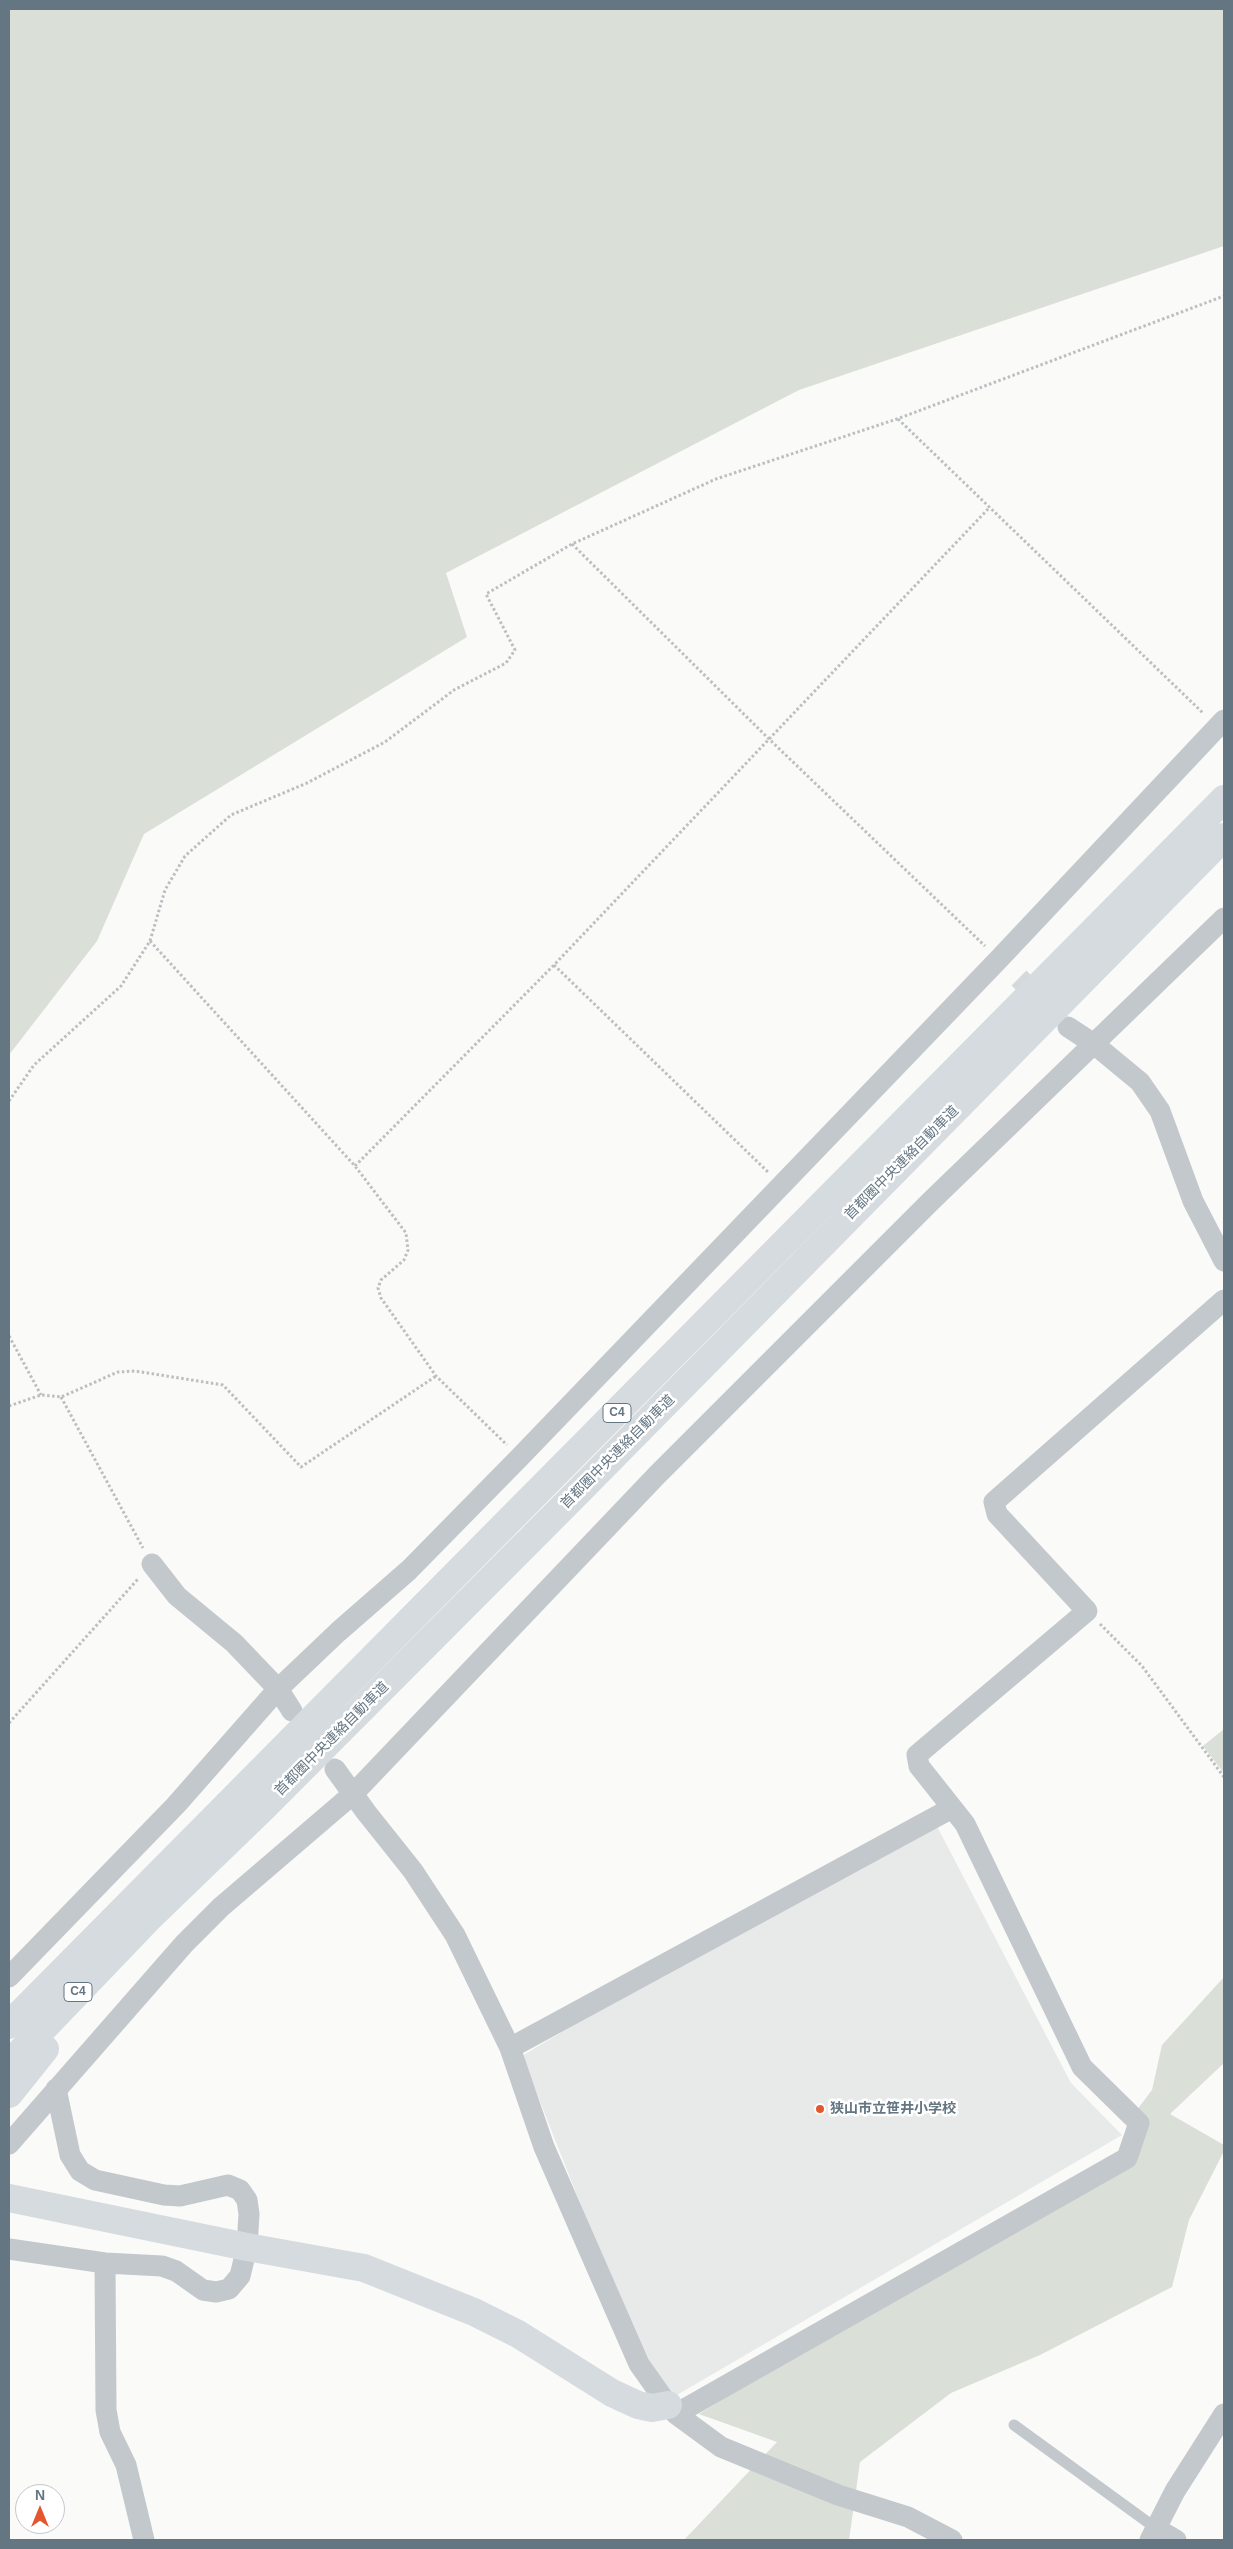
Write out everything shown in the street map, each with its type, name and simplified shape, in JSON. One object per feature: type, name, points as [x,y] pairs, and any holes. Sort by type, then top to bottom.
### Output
[{"type":"main road","name":"首都圏中央連絡自動車道","points":[[9,2025],[1224,798]]},
{"type":"main road","name":"首都圏中央連絡自動車道","points":[[9,2064],[147,1920],[263,1808],[577,1493],[1224,837]]},
{"type":"main road","points":[[9,2094],[147,1920]]},
{"type":"main road","points":[[9,2198],[247,2247],[364,2268],[474,2312],[518,2334],[612,2392],[630,2401],[652,2408],[672,2410]]},
{"type":"street","points":[[9,1977],[176,1806],[278,1689],[338,1632],[409,1570],[520,1457],[999,959],[1221,724]]},
{"type":"street","points":[[9,2144],[184,1944],[215,1913],[353,1794],[657,1474],[931,1201],[1224,918]]},
{"type":"street","points":[[1068,1027],[1094,1044],[1140,1082],[1160,1111],[1192,1200],[1224,1261]]},
{"type":"street","points":[[672,2410],[1127,2158],[1139,2123],[1082,2067],[965,1824],[919,1766],[917,1755],[1088,1611],[997,1514],[994,1502],[1224,1300]]},
{"type":"street","points":[[152,1564],[177,1596],[234,1643],[278,1689],[292,1710]]},
{"type":"street","points":[[335,1769],[413,1871],[455,1935],[510,2048],[544,2147],[639,2364],[672,2410],[722,2446],[838,2495],[908,2517],[952,2540]]},
{"type":"street","points":[[510,2048],[952,1808]]},
{"type":"street","points":[[9,2249],[105,2263],[162,2266],[176,2271],[203,2290],[216,2292],[229,2288],[240,2276],[247,2247],[249,2214],[247,2200],[240,2190],[228,2185],[180,2196],[164,2195],[95,2180],[80,2171],[70,2155],[56,2089]]},
{"type":"street","points":[[105,2263],[106,2410],[110,2432],[126,2465],[144,2540]]},
{"type":"street","points":[[1176,2540],[1153,2535],[1174,2491],[1224,2414]]},
{"type":"lane","points":[[1014,2425],[1153,2535]]},
{"type":"path","points":[[9,1101],[34,1065],[121,986],[150,942],[165,890],[184,856],[231,815],[306,784],[385,742],[454,690],[506,663],[514,650],[486,594],[572,544],[716,479],[898,419],[1224,296]]},
{"type":"path","points":[[898,419],[990,508],[1221,724]]},
{"type":"path","points":[[355,1166],[554,964],[990,508]]},
{"type":"path","points":[[572,544],[769,739],[999,959]]},
{"type":"path","points":[[150,942],[355,1166],[406,1233],[408,1250],[404,1260],[381,1280],[378,1288],[381,1298],[436,1376],[520,1457]]},
{"type":"path","points":[[554,964],[781,1185]]},
{"type":"path","points":[[9,1336],[41,1395]]},
{"type":"path","points":[[9,1406],[41,1395],[61,1397],[118,1372],[135,1370],[223,1385],[302,1467],[436,1376]]},
{"type":"path","points":[[9,1723],[152,1564],[61,1397]]},
{"type":"path","points":[[1088,1611],[1142,1666],[1224,1777]]},
{"type":"shaded area","points":[[9,9],[1224,9],[1224,246],[799,390],[446,573],[467,637],[144,834],[97,941],[9,1055]]},
{"type":"shaded area","points":[[1224,1729],[1224,1773],[1203,1746]]},
{"type":"shaded area","name":"狭山市立笹井小学校","points":[[929,1811],[1071,2083],[1122,2135],[665,2402],[640,2355],[522,2056]]},
{"type":"shaded area","points":[[1224,1977],[1224,2063],[1170,2114],[1224,2145],[1224,2151],[1189,2220],[1172,2287],[1040,2355],[951,2393],[860,2462],[849,2540],[684,2540],[777,2442],[699,2414],[1129,2148],[1127,2123],[1152,2090],[1162,2045]]},
{"type":"tunnel","points":[[1019,978],[1044,1003]]},
{"type":"place","name":"狭山市立笹井小学校","points":[[820,2109]]}]
